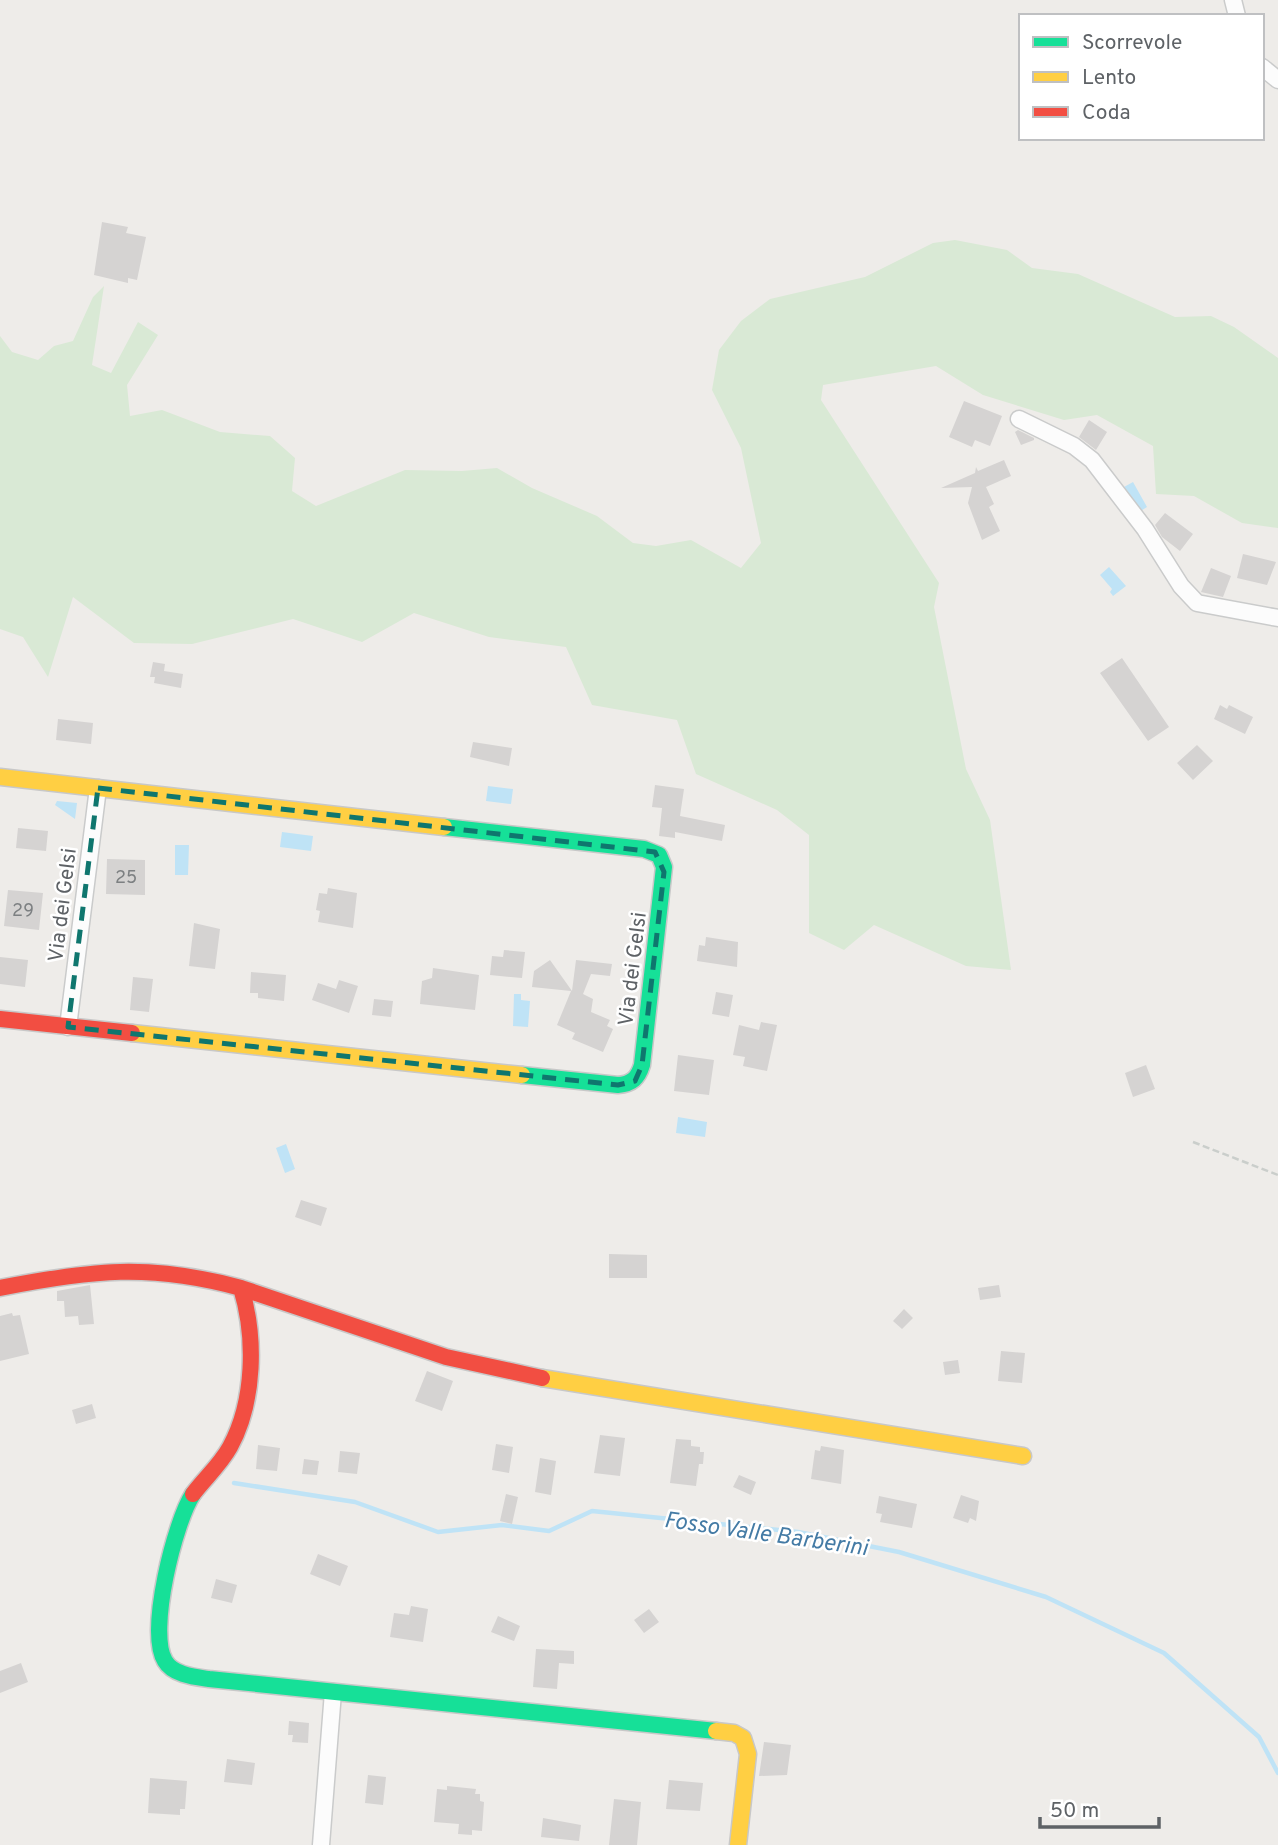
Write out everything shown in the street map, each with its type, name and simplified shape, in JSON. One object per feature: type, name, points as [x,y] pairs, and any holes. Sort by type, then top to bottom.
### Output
[{"type":"street","points":[[1264,69],[1278,80]]},
{"type":"street","points":[[1019,419],[1074,446],[1092,460],[1144,529],[1181,586],[1197,603],[1215,608],[1274,612]]},
{"type":"street","name":"Via dei Gelsi","points":[[0,777],[655,852],[662,861],[664,872],[642,1065],[635,1081],[618,1085],[0,1019]]},
{"type":"street","name":"Via dei Gelsi","points":[[68,1027],[98,788]]},
{"type":"street","points":[[0,1288],[94,1270],[144,1268],[187,1273],[241,1288],[446,1357],[506,1372],[1023,1456]]},
{"type":"street","points":[[241,1288],[251,1327],[241,1415],[229,1451],[190,1499],[177,1525],[165,1589],[160,1650],[168,1665],[189,1676],[734,1733],[743,1738],[747,1749],[738,1845]]},
{"type":"street","points":[[321,1845],[333,1692]]},
{"type":"path","points":[[1194,1142],[1278,1175]]},
{"type":"highlighted area","points":[[98,788],[655,852],[664,872],[642,1065],[635,1081],[618,1085],[68,1027]]},
{"type":"green space","points":[[955,240],[1007,250],[1032,268],[1078,274],[1175,317],[1211,316],[1234,327],[1278,358],[1278,528],[1242,523],[1194,496],[1156,494],[1153,446],[1097,415],[1064,420],[983,395],[936,366],[823,385],[821,400],[939,583],[934,607],[966,769],[990,820],[1011,970],[966,966],[874,925],[844,950],[809,933],[809,835],[777,810],[696,774],[677,720],[592,705],[566,647],[489,637],[414,613],[362,642],[293,619],[192,644],[134,643],[73,597],[48,677],[23,637],[0,629],[0,336],[12,352],[38,360],[54,346],[73,341],[93,297],[104,286],[92,365],[111,373],[138,322],[158,335],[127,385],[130,416],[162,410],[220,432],[270,436],[295,458],[292,491],[316,506],[405,470],[462,471],[497,468],[532,488],[597,516],[633,543],[656,546],[691,540],[741,568],[761,543],[741,448],[712,390],[719,350],[741,321],[770,299],[865,277],[933,243]]},
{"type":"water","points":[[1133,482],[1147,507],[1139,512],[1124,487]]},
{"type":"water","points":[[1109,567],[1126,586],[1113,596],[1110,592],[1112,589],[1100,575]]},
{"type":"water","points":[[488,786],[513,789],[511,804],[486,801]]},
{"type":"water","points":[[57,801],[77,803],[75,819],[55,805]]},
{"type":"water","points":[[282,832],[313,836],[311,851],[280,847]]},
{"type":"water","points":[[175,845],[189,845],[188,875],[175,875]]},
{"type":"water","points":[[514,994],[521,994],[521,1000],[530,1001],[528,1027],[513,1026]]},
{"type":"water","points":[[678,1117],[707,1122],[705,1137],[676,1133]]},
{"type":"water","points":[[286,1144],[295,1169],[285,1173],[276,1148]]},
{"type":"building","points":[[102,222],[128,227],[126,233],[146,237],[137,280],[128,278],[128,283],[94,275]]},
{"type":"building","points":[[964,401],[1002,416],[990,446],[975,440],[972,447],[949,437]]},
{"type":"building","points":[[1089,420],[1107,432],[1096,450],[1079,437]]},
{"type":"building","points":[[1018,430],[1034,440],[1021,445],[1015,432]]},
{"type":"building","points":[[1004,460],[1011,476],[986,487],[994,504],[989,507],[1000,531],[982,540],[968,503],[972,487],[941,488],[975,473],[976,467],[978,471]]},
{"type":"building","points":[[1165,513],[1193,534],[1180,551],[1162,537],[1155,525]]},
{"type":"building","points":[[1243,554],[1276,562],[1267,585],[1237,578]]},
{"type":"building","points":[[1211,568],[1231,576],[1223,597],[1201,592]]},
{"type":"building","points":[[1122,658],[1169,727],[1148,741],[1100,673]]},
{"type":"building","points":[[153,662],[165,664],[164,671],[183,674],[181,688],[154,683],[155,677],[150,677]]},
{"type":"building","points":[[1220,705],[1227,709],[1229,705],[1253,717],[1245,734],[1214,719]]},
{"type":"building","points":[[58,719],[93,723],[91,744],[56,740]]},
{"type":"building","points":[[473,742],[512,748],[509,766],[470,757]]},
{"type":"building","points":[[1197,745],[1213,761],[1193,780],[1177,763]]},
{"type":"building","points":[[655,785],[684,789],[680,816],[725,825],[722,841],[675,832],[675,838],[659,836],[662,808],[652,807]]},
{"type":"building","points":[[18,828],[48,831],[46,851],[16,848]]},
{"type":"building","points":[[107,859],[145,860],[145,895],[106,894]]},
{"type":"building","points":[[328,888],[357,893],[353,928],[318,922],[320,911],[316,910],[319,893],[327,894]]},
{"type":"building","points":[[8,890],[43,893],[39,930],[4,926]]},
{"type":"building","points":[[194,923],[220,929],[215,969],[189,966]]},
{"type":"building","points":[[706,937],[738,942],[737,967],[697,961],[699,945],[705,946]]},
{"type":"building","points":[[504,950],[525,952],[522,978],[490,975],[492,956],[503,957]]},
{"type":"building","points":[[0,957],[28,960],[25,987],[0,984]]},
{"type":"building","points":[[550,960],[572,991],[576,960],[612,964],[610,976],[591,974],[583,994],[593,999],[591,1012],[610,1020],[607,1026],[613,1029],[603,1052],[572,1039],[575,1033],[557,1025],[571,991],[532,987],[534,971]]},
{"type":"building","points":[[433,968],[479,975],[475,1010],[420,1004],[422,981],[432,978]]},
{"type":"building","points":[[251,972],[286,975],[284,1001],[258,998],[258,993],[250,993]]},
{"type":"building","points":[[133,977],[153,979],[149,1012],[130,1010]]},
{"type":"building","points":[[339,980],[358,986],[349,1013],[312,1000],[318,983],[336,989]]},
{"type":"building","points":[[716,992],[733,995],[729,1017],[712,1014]]},
{"type":"building","points":[[374,999],[393,1001],[391,1017],[372,1015]]},
{"type":"building","points":[[761,1022],[777,1025],[767,1071],[743,1066],[745,1057],[733,1055],[739,1025],[759,1030]]},
{"type":"building","points":[[678,1055],[714,1060],[709,1095],[674,1091]]},
{"type":"building","points":[[1146,1065],[1155,1089],[1133,1097],[1125,1073]]},
{"type":"building","points":[[301,1200],[327,1208],[321,1226],[295,1217]]},
{"type":"building","points":[[609,1254],[647,1255],[647,1278],[609,1278]]},
{"type":"building","points":[[90,1285],[94,1324],[79,1325],[78,1316],[65,1317],[64,1301],[57,1301],[57,1291]]},
{"type":"building","points":[[999,1285],[1001,1297],[980,1300],[978,1288]]},
{"type":"building","points":[[904,1309],[913,1318],[902,1329],[893,1321]]},
{"type":"building","points":[[12,1313],[13,1316],[20,1315],[29,1354],[0,1361],[0,1316]]},
{"type":"building","points":[[1001,1351],[1025,1353],[1022,1383],[998,1381]]},
{"type":"building","points":[[958,1360],[960,1373],[945,1375],[943,1362]]},
{"type":"building","points":[[427,1371],[453,1381],[442,1411],[415,1401]]},
{"type":"building","points":[[92,1404],[96,1418],[76,1424],[72,1410]]},
{"type":"building","points":[[600,1435],[625,1438],[620,1476],[594,1473]]},
{"type":"building","points":[[676,1439],[691,1440],[691,1446],[700,1447],[700,1452],[704,1452],[703,1464],[699,1464],[696,1486],[670,1483]]},
{"type":"building","points":[[496,1444],[513,1447],[509,1473],[492,1470]]},
{"type":"building","points":[[258,1445],[280,1448],[277,1471],[256,1469]]},
{"type":"building","points":[[821,1446],[844,1450],[841,1484],[811,1479],[815,1450],[820,1451]]},
{"type":"building","points":[[340,1451],[360,1453],[357,1474],[338,1472]]},
{"type":"building","points":[[540,1458],[556,1461],[551,1495],[535,1492]]},
{"type":"building","points":[[304,1459],[319,1461],[317,1475],[302,1474]]},
{"type":"building","points":[[739,1475],[756,1482],[751,1495],[733,1487]]},
{"type":"building","points":[[506,1494],[518,1497],[512,1524],[500,1521]]},
{"type":"building","points":[[961,1495],[979,1501],[976,1521],[970,1518],[968,1523],[953,1518]]},
{"type":"building","points":[[879,1496],[917,1504],[912,1528],[880,1522],[882,1514],[876,1513]]},
{"type":"building","points":[[318,1554],[348,1566],[340,1586],[310,1574]]},
{"type":"building","points":[[216,1579],[237,1585],[232,1603],[211,1598]]},
{"type":"building","points":[[411,1606],[428,1609],[423,1642],[390,1637],[394,1613],[409,1615]]},
{"type":"building","points":[[649,1609],[659,1622],[644,1633],[634,1620]]},
{"type":"building","points":[[498,1616],[520,1626],[514,1641],[491,1632]]},
{"type":"building","points":[[536,1649],[574,1651],[574,1664],[559,1663],[557,1689],[533,1687]]},
{"type":"building","points":[[21,1663],[28,1682],[0,1693],[0,1671]]},
{"type":"building","points":[[289,1721],[309,1723],[308,1743],[292,1742],[293,1735],[288,1735]]},
{"type":"building","points":[[764,1742],[791,1745],[787,1775],[759,1776]]},
{"type":"building","points":[[227,1759],[255,1763],[252,1785],[224,1782]]},
{"type":"building","points":[[368,1775],[386,1777],[383,1805],[365,1803]]},
{"type":"building","points":[[150,1778],[187,1781],[185,1809],[180,1809],[180,1815],[148,1813]]},
{"type":"building","points":[[669,1780],[703,1783],[700,1811],[666,1809]]},
{"type":"building","points":[[447,1786],[476,1789],[475,1794],[480,1794],[480,1801],[484,1802],[482,1831],[472,1830],[472,1835],[458,1834],[459,1824],[434,1822],[437,1789],[447,1790]]},
{"type":"building","points":[[614,1799],[641,1802],[637,1845],[609,1845]]},
{"type":"building","points":[[543,1818],[581,1825],[579,1841],[541,1837]]},
{"type":"waterway","name":"Fosso Valle Barberini","points":[[234,1483],[355,1502],[438,1532],[502,1525],[549,1531],[592,1511],[798,1532],[899,1552],[1046,1597],[1164,1653],[1259,1737],[1278,1773]]},
{"type":"traffic: fast","points":[[444,827],[644,849],[659,855],[664,867],[639,1073],[631,1082],[618,1085],[522,1075]]},
{"type":"traffic: fast","points":[[193,1494],[171,1551],[159,1626],[160,1647],[165,1661],[179,1672],[209,1679],[716,1731]]},
{"type":"traffic: slow","points":[[0,777],[444,827]]},
{"type":"traffic: slow","points":[[132,1033],[522,1075]]},
{"type":"traffic: slow","points":[[542,1378],[1023,1456]]},
{"type":"traffic: slow","points":[[716,1731],[734,1733],[743,1738],[748,1754],[738,1845]]},
{"type":"traffic: jam","points":[[0,1019],[132,1033]]},
{"type":"traffic: jam","points":[[0,1288],[92,1273],[120,1272],[178,1275],[241,1288],[251,1348],[244,1410],[226,1454],[193,1494]]},
{"type":"traffic: jam","points":[[241,1288],[446,1357],[542,1378]]}]
